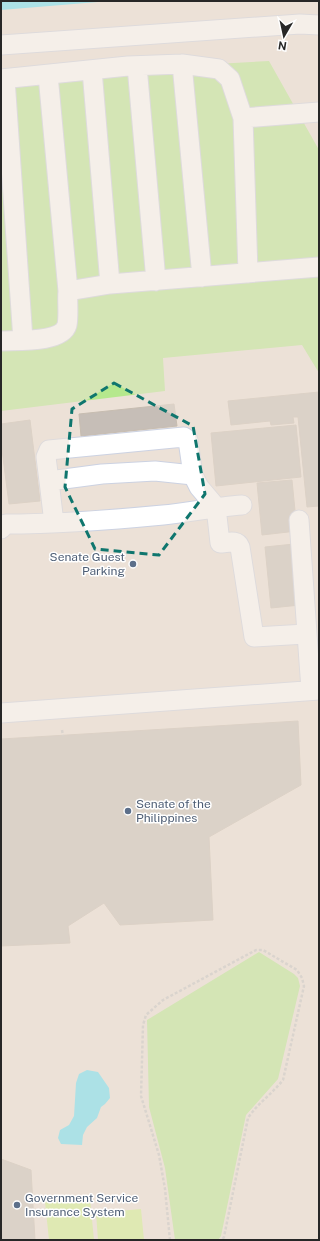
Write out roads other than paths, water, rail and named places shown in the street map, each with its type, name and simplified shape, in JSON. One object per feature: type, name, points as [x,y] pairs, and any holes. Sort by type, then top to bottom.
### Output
[{"type":"lane","points":[[1,45],[300,24],[319,25]]},
{"type":"lane","points":[[182,64],[202,277]]},
{"type":"lane","points":[[23,340],[3,79],[137,66],[182,64],[219,69],[230,79],[243,118],[248,273]]},
{"type":"lane","points":[[137,66],[156,280]]},
{"type":"lane","points":[[92,70],[110,284]]},
{"type":"lane","points":[[1,342],[50,338],[64,330],[67,325],[68,291],[48,75]]},
{"type":"lane","points":[[243,118],[319,112]]},
{"type":"lane","points":[[68,291],[110,284],[319,268]]},
{"type":"lane","points":[[54,523],[46,457],[49,450],[184,437],[188,440],[193,475],[200,487],[216,507],[220,543],[236,542],[239,544],[254,637],[306,634]]},
{"type":"lane","points":[[105,444],[108,474]]},
{"type":"lane","points":[[49,481],[108,474],[155,471],[193,475]]},
{"type":"lane","points":[[1,529],[6,524],[54,523],[164,515],[216,507],[242,505]]},
{"type":"lane","points":[[1,713],[315,690],[306,634],[299,520]]},
{"type":"water","points":[[1,1],[110,1],[1,10]]},
{"type":"water","points":[[87,1070],[98,1072],[109,1088],[110,1098],[101,1107],[97,1118],[87,1127],[83,1135],[82,1145],[61,1144],[58,1138],[60,1130],[69,1125],[74,1116],[76,1083],[79,1074]]},
{"type":"place","name":"Senate Guest Parking","points":[[133,564]]},
{"type":"place","name":"Senate of the Philippines","points":[[128,811]]},
{"type":"place","name":"Government Service Insurance System","points":[[17,1205]]}]
